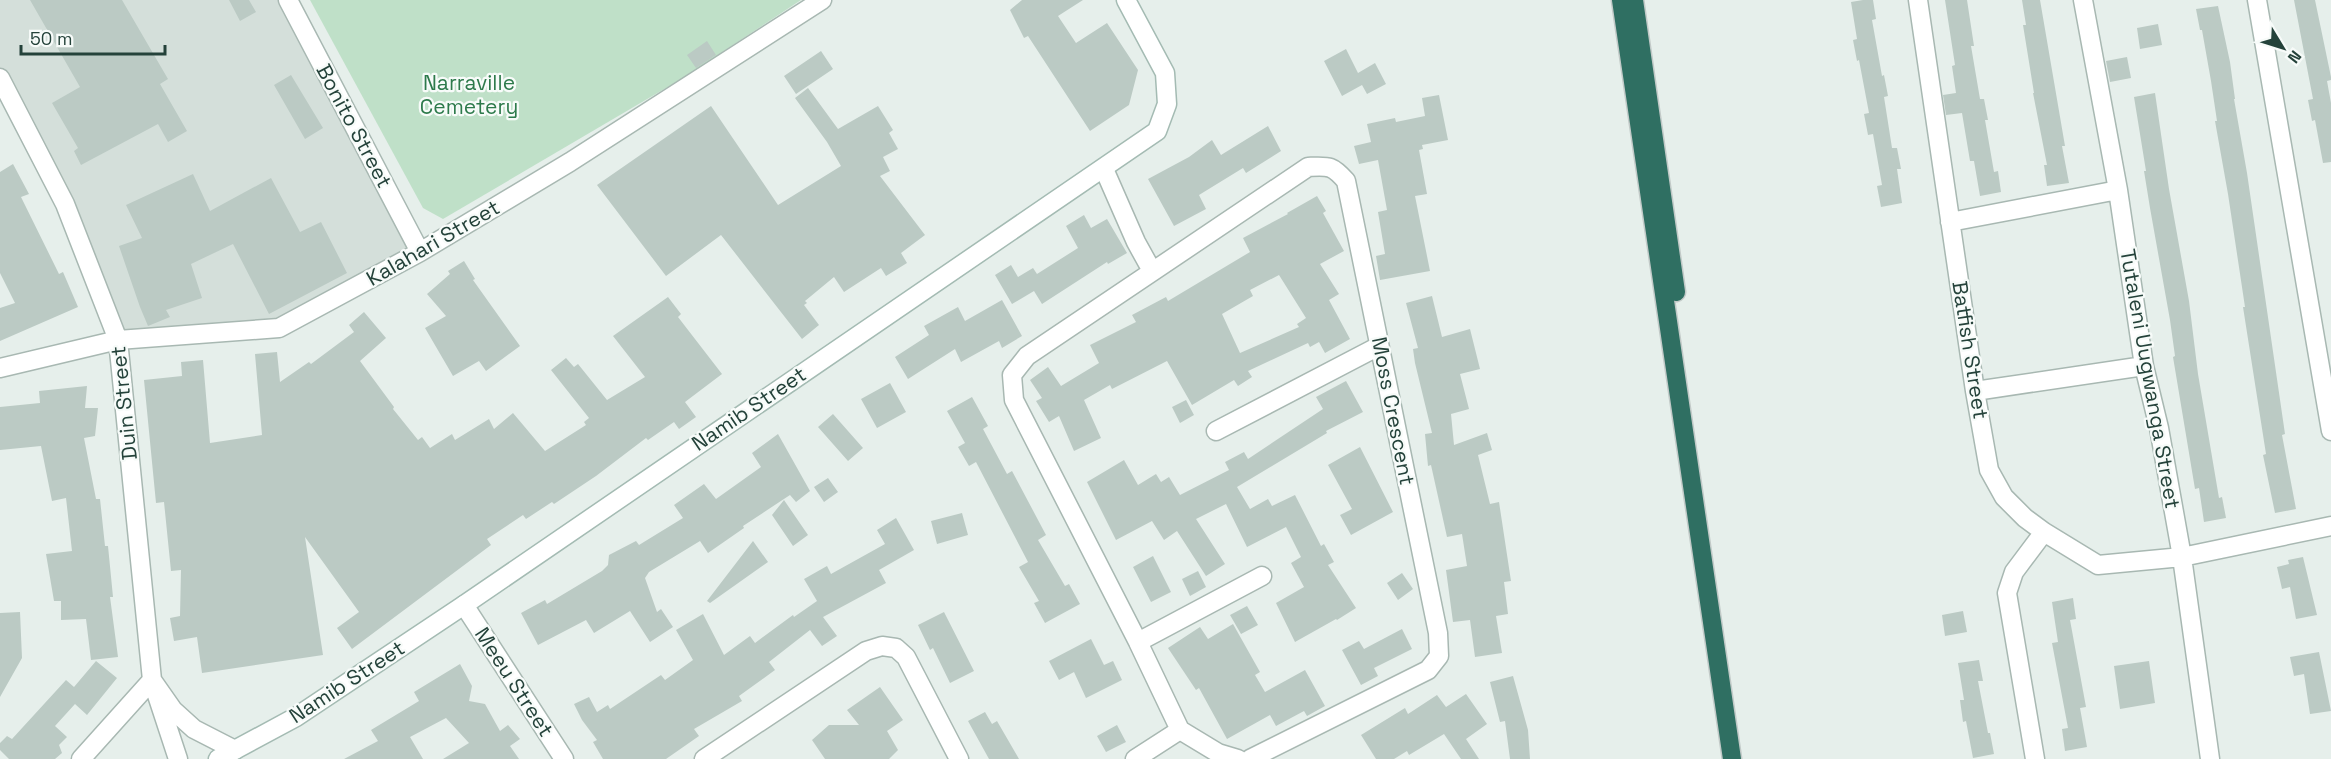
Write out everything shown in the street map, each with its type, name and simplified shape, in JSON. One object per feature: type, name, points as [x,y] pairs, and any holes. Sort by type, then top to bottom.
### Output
[{"type":"highway","points":[[1621,0],[1732,759]]},
{"type":"highway","points":[[1634,0],[1744,759]]},
{"type":"street","name":"Bonito Street","points":[[288,0],[420,252]]},
{"type":"street","name":"Kalahari Street","points":[[0,368],[118,340],[279,328],[420,252],[570,162],[822,0]]},
{"type":"street","name":"Namib Street","points":[[218,759],[296,717],[464,605],[1104,170],[1157,131],[1167,104],[1165,73],[1126,0]]},
{"type":"street","name":"Batfish Street","points":[[1918,0],[1975,391],[1989,470],[2004,497],[2025,518],[2044,532],[2098,565],[2182,557],[2331,526]]},
{"type":"street","name":"Tutaleni Uugwanga Street","points":[[2086,0],[2118,190],[2144,366],[2159,428],[2182,557],[2210,759]]},
{"type":"street","points":[[2257,0],[2331,431]]},
{"type":"street","name":"Duin Street","points":[[0,78],[65,204],[118,340],[152,680],[178,759]]},
{"type":"street","name":"Moss Crescent","points":[[1180,730],[1138,642],[1014,400],[1012,375],[1027,356],[1308,167],[1322,166],[1335,169],[1346,181],[1438,633],[1439,656],[1428,670],[1250,759]]},
{"type":"street","points":[[1104,170],[1136,242],[1152,271]]},
{"type":"street","points":[[1950,222],[2118,190]]},
{"type":"street","points":[[1216,431],[1380,346]]},
{"type":"street","points":[[1975,391],[2144,366]]},
{"type":"street","points":[[2035,759],[2007,593],[2014,572],[2044,532]]},
{"type":"street","points":[[1138,642],[1262,576]]},
{"type":"street","name":"Meeu Street","points":[[464,605],[564,759]]},
{"type":"street","points":[[704,759],[866,651],[882,646],[896,648],[906,657],[959,759]]},
{"type":"street","points":[[81,759],[152,680],[173,711],[194,729],[235,750]]},
{"type":"street","points":[[1135,759],[1180,730],[1218,753],[1238,759]]},
{"type":"shaded area","points":[[0,0],[287,0],[420,252],[279,328],[118,340],[0,78]]},
{"type":"green space","name":"Narraville Cemetery","points":[[310,0],[801,0],[683,78],[443,219],[423,208]]},
{"type":"building","points":[[30,0],[122,0],[168,79],[160,84],[187,131],[168,142],[158,124],[81,165],[74,151],[78,148],[52,103],[80,87]]},
{"type":"building","points":[[229,0],[249,0],[256,12],[240,21]]},
{"type":"building","points":[[1022,0],[1083,0],[1058,16],[1076,43],[1107,23],[1138,70],[1129,105],[1090,131],[1028,36],[1024,38],[1010,10]]},
{"type":"building","points":[[1873,0],[1876,19],[1872,20],[1888,96],[1884,97],[1892,148],[1897,148],[1901,169],[1897,169],[1902,203],[1881,207],[1877,186],[1882,185],[1873,134],[1868,135],[1864,114],[1869,113],[1853,40],[1857,39],[1851,2]]},
{"type":"building","points":[[1945,0],[1967,0],[1974,46],[1971,46],[1980,99],[1984,99],[1988,120],[1985,120],[1994,172],[1998,171],[2001,192],[1980,196],[1974,161],[1970,161],[1962,113],[1946,115],[1943,95],[1956,93],[1952,66],[1955,65]]},
{"type":"building","points":[[2022,0],[2040,0],[2065,146],[2062,146],[2069,183],[2047,186],[2044,165],[2047,165],[2033,93],[2023,25],[2026,25]]},
{"type":"building","points":[[2294,0],[2315,0],[2331,77],[2331,80],[2327,81],[2331,103],[2331,162],[2323,163],[2315,120],[2312,121],[2308,100],[2313,99]]},
{"type":"building","points":[[2218,6],[2230,62],[2285,434],[2282,435],[2296,509],[2275,513],[2263,455],[2266,454],[2215,121],[2217,121],[2211,81],[2196,9]]},
{"type":"building","points":[[2158,24],[2162,45],[2140,49],[2137,28]]},
{"type":"building","points":[[707,41],[716,55],[696,68],[687,55]]},
{"type":"building","points":[[1346,49],[1358,73],[1375,63],[1386,84],[1367,94],[1362,85],[1342,96],[1324,61]]},
{"type":"building","points":[[821,51],[833,69],[796,94],[784,76]]},
{"type":"building","points":[[2127,57],[2131,78],[2110,82],[2106,61]]},
{"type":"building","points":[[291,75],[323,128],[305,139],[274,85]]},
{"type":"building","points":[[808,88],[838,129],[878,106],[893,130],[889,133],[898,149],[883,157],[890,171],[880,176],[925,235],[901,253],[907,263],[886,276],[881,268],[844,292],[834,277],[805,301],[807,303],[804,305],[819,325],[802,339],[721,235],[666,276],[597,185],[711,106],[778,205],[841,166],[827,142],[795,98]]},
{"type":"building","points":[[2155,93],[2189,301],[2198,374],[2219,498],[2222,497],[2226,518],[2204,522],[2199,488],[2195,489],[2173,357],[2175,356],[2170,320],[2144,171],[2146,171],[2134,97]]},
{"type":"building","points":[[1439,95],[1448,140],[1422,145],[1423,149],[1419,150],[1427,194],[1415,196],[1430,271],[1380,280],[1376,256],[1385,254],[1378,212],[1387,210],[1378,160],[1359,164],[1354,146],[1371,142],[1367,124],[1395,118],[1396,122],[1425,116],[1422,98]]},
{"type":"building","points":[[1268,126],[1281,151],[1246,173],[1243,168],[1199,195],[1206,209],[1174,226],[1148,179],[1189,157],[1212,140],[1221,155]]},
{"type":"building","points":[[13,164],[29,194],[21,197],[59,274],[63,272],[78,307],[0,341],[0,308],[15,303],[0,273],[0,172]]},
{"type":"building","points":[[193,174],[210,211],[271,178],[300,232],[321,222],[347,273],[269,314],[233,244],[191,264],[202,298],[166,310],[170,317],[148,326],[119,246],[142,238],[126,205]]},
{"type":"building","points":[[1317,196],[1326,211],[1323,213],[1344,251],[1320,264],[1339,294],[1329,300],[1350,339],[1325,353],[1319,342],[1310,347],[1308,343],[1248,371],[1252,377],[1238,386],[1234,380],[1192,405],[1167,361],[1112,389],[1110,385],[1084,400],[1101,438],[1074,451],[1059,416],[1049,422],[1036,401],[1042,398],[1030,380],[1048,367],[1061,386],[1099,363],[1090,345],[1136,322],[1132,315],[1166,297],[1168,301],[1250,252],[1243,238]],"holes":[[[1279,275],[1306,318],[1297,324],[1299,327],[1240,353],[1222,314],[1253,296],[1250,290]]]},
{"type":"building","points":[[1084,215],[1091,228],[1107,219],[1127,253],[1108,264],[1107,262],[1042,304],[1034,291],[1012,304],[995,275],[1011,265],[1018,277],[1033,268],[1037,274],[1078,248],[1066,226]]},
{"type":"building","points":[[464,261],[475,279],[473,280],[520,346],[486,371],[479,361],[453,376],[425,328],[446,316],[427,294],[450,274],[448,271]]},
{"type":"building","points":[[1432,296],[1442,337],[1470,329],[1480,369],[1460,374],[1469,409],[1451,414],[1454,445],[1487,433],[1492,450],[1478,455],[1490,504],[1499,502],[1511,581],[1504,582],[1508,614],[1496,616],[1502,653],[1475,657],[1470,620],[1453,622],[1446,570],[1467,566],[1462,534],[1447,537],[1431,465],[1428,466],[1425,434],[1432,433],[1415,363],[1413,349],[1418,348],[1406,303]]},
{"type":"building","points":[[668,297],[681,314],[678,317],[722,374],[685,402],[696,417],[679,429],[674,422],[648,440],[646,438],[554,504],[552,502],[526,519],[523,515],[487,539],[491,545],[352,649],[337,628],[359,612],[305,537],[323,655],[202,673],[197,637],[174,641],[170,618],[180,616],[181,570],[171,571],[164,502],[156,503],[144,380],[182,376],[181,362],[203,360],[210,443],[262,435],[255,354],[277,352],[280,382],[309,362],[311,364],[354,332],[349,325],[364,312],[386,338],[360,361],[394,407],[393,409],[418,440],[422,437],[430,448],[452,434],[455,440],[489,419],[494,429],[513,413],[545,451],[586,425],[584,422],[589,418],[551,370],[566,358],[574,367],[578,364],[607,400],[645,377],[613,336]]},
{"type":"building","points":[[1002,300],[1022,336],[1002,348],[999,341],[961,362],[955,349],[908,379],[895,357],[929,335],[924,326],[958,307],[965,321]]},
{"type":"building","points":[[1346,381],[1363,412],[1326,431],[1327,433],[1237,487],[1250,509],[1268,499],[1272,506],[1295,495],[1321,546],[1324,544],[1334,562],[1328,565],[1356,608],[1295,642],[1276,603],[1304,587],[1291,563],[1301,557],[1286,527],[1247,547],[1226,504],[1196,519],[1225,564],[1206,576],[1177,531],[1164,540],[1152,521],[1116,540],[1087,482],[1124,460],[1138,485],[1156,474],[1161,482],[1169,477],[1180,495],[1229,470],[1225,462],[1244,452],[1248,459],[1323,409],[1316,397]]},
{"type":"building","points":[[890,383],[906,412],[877,428],[861,399]]},
{"type":"building","points":[[87,386],[85,408],[98,408],[95,436],[84,438],[96,499],[100,499],[105,546],[108,546],[113,597],[110,597],[118,657],[91,660],[86,619],[61,620],[61,601],[54,601],[46,554],[72,551],[66,498],[52,501],[41,446],[0,450],[0,407],[40,403],[39,391]]},
{"type":"building","points":[[972,397],[988,426],[983,429],[1007,474],[1012,471],[1046,535],[1038,540],[1065,586],[1069,584],[1080,604],[1045,623],[1034,603],[1039,601],[1019,567],[1028,562],[976,462],[969,466],[958,447],[965,443],[947,411]]},
{"type":"building","points":[[1186,400],[1194,415],[1180,423],[1172,407]]},
{"type":"building","points":[[833,414],[863,448],[848,461],[818,427]]},
{"type":"building","points":[[778,434],[810,491],[796,502],[790,495],[743,526],[744,528],[708,553],[700,541],[649,572],[645,578],[657,612],[661,609],[673,627],[650,642],[630,611],[594,633],[586,620],[538,645],[521,613],[545,600],[547,604],[602,571],[608,565],[609,555],[636,541],[639,545],[683,518],[674,505],[704,484],[716,499],[761,467],[752,453]]},
{"type":"building","points":[[1360,447],[1393,512],[1351,535],[1340,515],[1352,509],[1328,465]]},
{"type":"building","points":[[828,478],[838,492],[824,502],[814,487]]},
{"type":"building","points":[[784,500],[808,535],[793,546],[772,515]]},
{"type":"building","points":[[962,513],[968,535],[937,544],[931,521]]},
{"type":"building","points":[[896,518],[914,550],[879,570],[886,583],[823,617],[837,636],[822,646],[810,630],[769,662],[775,670],[739,696],[742,701],[694,729],[699,736],[666,759],[603,759],[593,742],[597,740],[582,720],[574,704],[589,697],[597,712],[608,705],[610,709],[661,675],[665,680],[693,660],[676,630],[703,614],[724,655],[750,636],[755,643],[793,615],[794,617],[817,601],[804,579],[827,566],[831,574],[885,544],[877,530]]},
{"type":"building","points":[[753,541],[768,562],[710,603],[707,601]]},
{"type":"building","points":[[1153,556],[1171,592],[1151,602],[1133,567]]},
{"type":"building","points":[[2303,557],[2317,615],[2296,619],[2290,587],[2282,589],[2277,567],[2289,564],[2288,560]]},
{"type":"building","points":[[1198,571],[1206,587],[1190,596],[1182,579]]},
{"type":"building","points":[[1402,573],[1413,589],[1398,600],[1387,583]]},
{"type":"building","points":[[2073,598],[2076,619],[2070,620],[2086,707],[2080,708],[2087,747],[2065,751],[2062,729],[2068,728],[2052,643],[2058,642],[2052,602]]},
{"type":"building","points":[[1247,606],[1258,625],[1241,634],[1230,615]]},
{"type":"building","points":[[1963,611],[1967,632],[1945,636],[1942,615]]},
{"type":"building","points":[[20,612],[22,658],[0,697],[0,613]]},
{"type":"building","points":[[944,612],[974,671],[950,683],[933,648],[930,650],[918,625]]},
{"type":"building","points":[[1233,624],[1260,672],[1255,675],[1265,692],[1305,670],[1325,706],[1307,716],[1304,711],[1276,726],[1270,715],[1227,739],[1199,688],[1196,690],[1168,648],[1200,627],[1208,639]]},
{"type":"building","points":[[1402,629],[1412,649],[1374,668],[1378,676],[1361,685],[1342,650],[1359,641],[1364,649]]},
{"type":"building","points":[[1091,639],[1104,665],[1113,661],[1122,680],[1086,698],[1074,672],[1059,680],[1049,661]]},
{"type":"building","points":[[2319,652],[2331,711],[2310,714],[2304,674],[2294,676],[2290,657]]},
{"type":"building","points":[[1979,660],[1983,681],[1978,681],[1994,754],[1973,758],[1966,721],[1963,722],[1960,700],[1964,700],[1958,663]]},
{"type":"building","points":[[96,661],[117,678],[87,715],[75,704],[55,726],[67,737],[59,745],[62,753],[55,759],[9,759],[0,750],[0,743],[7,736],[12,739],[66,680],[74,687]]},
{"type":"building","points":[[2149,661],[2155,703],[2120,709],[2114,666]]},
{"type":"building","points":[[460,664],[472,686],[469,701],[485,704],[500,731],[508,725],[520,739],[510,746],[519,759],[443,759],[469,743],[446,718],[410,737],[423,759],[344,759],[378,741],[371,730],[419,701],[414,692]]},
{"type":"building","points":[[1513,676],[1528,730],[1530,759],[1510,759],[1505,721],[1500,722],[1490,682]]},
{"type":"building","points":[[880,687],[903,720],[887,731],[898,750],[889,759],[825,759],[812,740],[829,725],[859,725],[847,710]]},
{"type":"building","points":[[1466,694],[1487,724],[1466,739],[1479,759],[1461,759],[1444,734],[1409,755],[1407,751],[1394,759],[1376,759],[1361,735],[1405,708],[1408,714],[1437,695],[1446,707]]},
{"type":"building","points":[[985,712],[992,724],[997,721],[1019,759],[989,759],[968,721]]},
{"type":"building","points":[[1117,725],[1126,742],[1106,752],[1097,736]]}]
